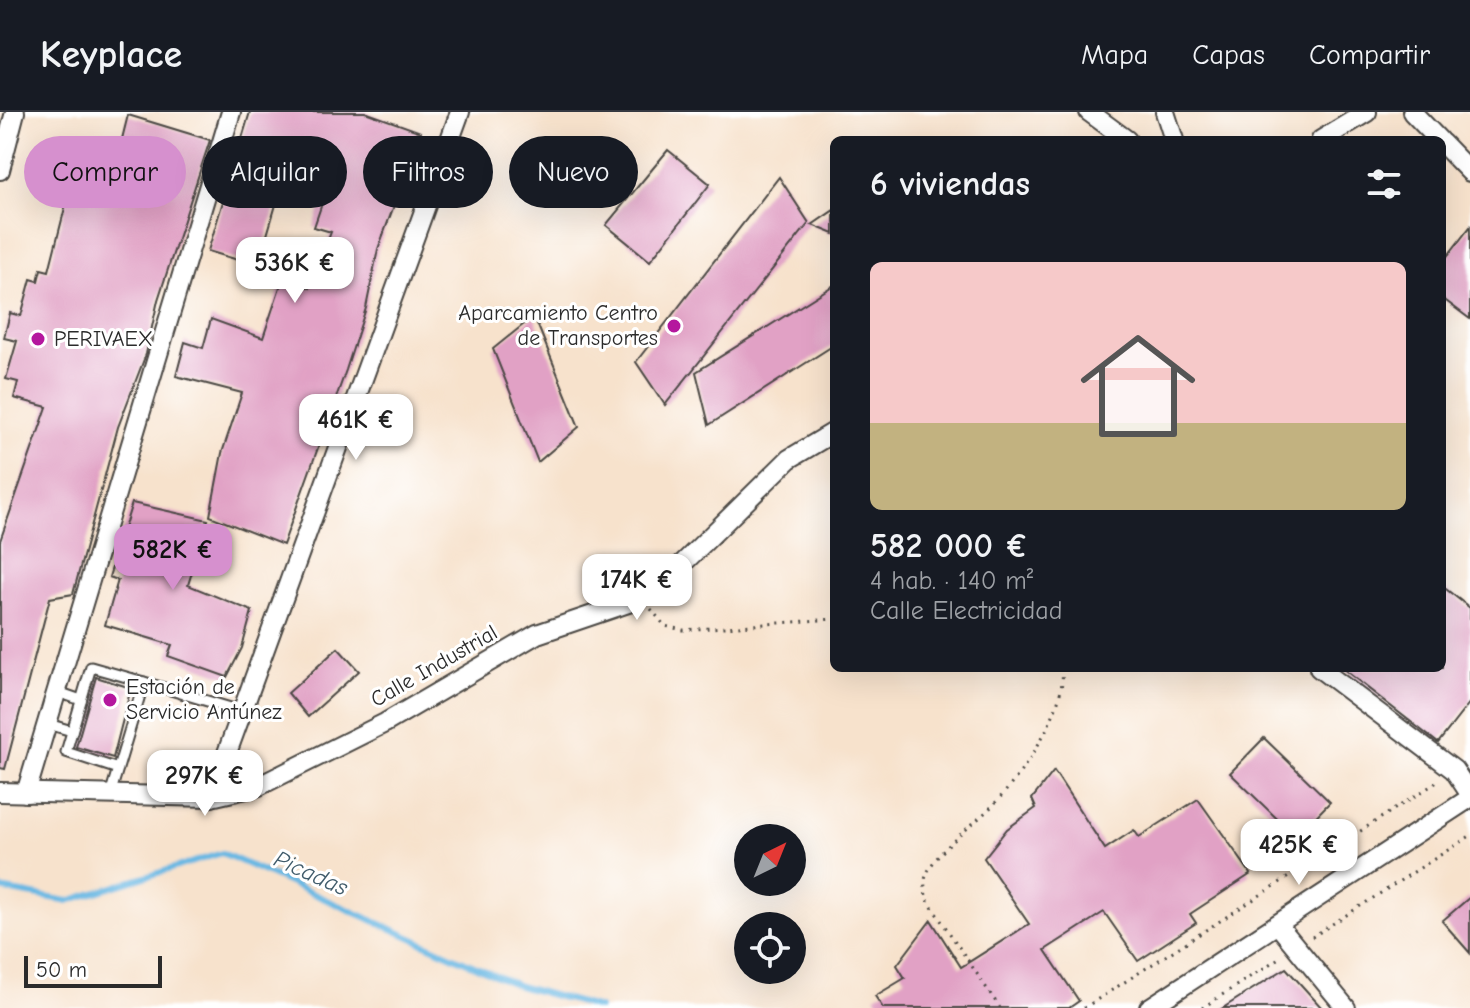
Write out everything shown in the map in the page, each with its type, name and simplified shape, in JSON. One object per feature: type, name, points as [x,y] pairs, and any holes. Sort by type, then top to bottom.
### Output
[{"type":"street","points":[[0,170],[15,112]]},
{"type":"street","points":[[26,793],[231,112]]},
{"type":"street","points":[[211,797],[460,112]]},
{"type":"street","points":[[1089,112],[1122,136]]},
{"type":"street","points":[[1165,112],[1173,136]]},
{"type":"street","points":[[1328,136],[1367,112]]},
{"type":"street","points":[[1412,112],[1434,136]]},
{"type":"street","points":[[1446,148],[1470,172]]},
{"type":"street","name":"Calle Industrial","points":[[0,792],[211,797],[259,786],[385,723],[537,634],[634,601],[669,577],[789,459],[830,434]]},
{"type":"street","points":[[1149,1008],[1470,796],[1454,770],[1324,672]]},
{"type":"street","points":[[1278,925],[1346,1008]]},
{"type":"lane","points":[[118,769],[66,752],[91,667],[244,712]]},
{"type":"lane","points":[[110,795],[144,682]]},
{"type":"lane","points":[[58,692],[81,700]]},
{"type":"lane","points":[[48,724],[72,731]]},
{"type":"path","points":[[634,601],[657,612],[665,626],[683,630],[830,619]]},
{"type":"path","points":[[1000,1008],[926,898],[925,878],[938,858],[996,802],[1029,757],[1058,706],[1062,672]]},
{"type":"path","points":[[1084,1008],[1454,770]]},
{"type":"path","points":[[1202,1008],[1470,836]]},
{"type":"building","points":[[250,112],[365,112],[421,132],[420,136],[363,136],[363,208],[393,208],[378,249],[366,308],[346,370],[283,545],[210,516],[222,453],[242,393],[176,376],[185,342],[203,348],[211,319],[263,338],[283,278],[310,288],[331,232],[314,227],[320,208],[347,208],[347,136],[243,136]]},
{"type":"building","points":[[128,115],[202,138],[202,165],[158,300],[146,354],[118,427],[73,594],[50,598],[5,769],[0,768],[0,541],[47,407],[14,398],[18,382],[6,379],[17,341],[4,338],[10,313],[21,316],[31,279],[38,281],[41,269],[49,271],[65,208],[186,208],[186,136],[123,136]]},
{"type":"building","points":[[668,150],[710,184],[650,261],[606,225],[620,208],[638,208],[638,186]]},
{"type":"building","points":[[779,177],[809,223],[665,405],[636,362]]},
{"type":"building","points":[[221,208],[275,208],[258,266],[208,251]]},
{"type":"building","points":[[830,213],[830,232],[812,225]]},
{"type":"building","points":[[1470,227],[1470,319],[1446,301],[1446,258]]},
{"type":"building","points":[[830,288],[830,348],[709,425],[696,372]]},
{"type":"building","points":[[534,316],[579,427],[538,462],[493,349]]},
{"type":"building","points":[[132,503],[208,520],[188,585],[252,611],[242,648],[227,677],[168,656],[172,645],[105,625],[118,580],[109,577]]},
{"type":"building","points":[[1446,589],[1470,608],[1470,702],[1438,743],[1347,672],[1446,672]]},
{"type":"building","points":[[338,648],[359,671],[308,717],[288,693]]},
{"type":"building","points":[[96,677],[131,688],[113,758],[76,747]]},
{"type":"building","points":[[1264,738],[1330,802],[1296,837],[1230,773]]},
{"type":"building","points":[[1054,771],[1105,849],[1134,830],[1139,837],[1198,799],[1251,874],[1190,914],[1196,923],[1138,961],[1104,912],[1045,950],[1079,1001],[1069,1008],[883,1008],[875,996],[905,978],[897,965],[931,920],[961,967],[1029,924],[984,858],[1007,829],[1036,808],[1032,799]]},
{"type":"building","points":[[1470,897],[1470,953],[1442,921]]},
{"type":"building","points":[[1286,968],[1322,1008],[1223,1008],[1267,980]]},
{"type":"waterway","name":"Picadas","points":[[0,889],[68,901],[222,853],[519,986],[599,1008]]},
{"type":"place","name":"Aparcamiento Centro de Transportes","points":[[674,326]]},
{"type":"place","name":"PERIVAEX","points":[[38,339]]},
{"type":"place","name":"Estación de Servicio Antúnez","points":[[110,700]]}]
